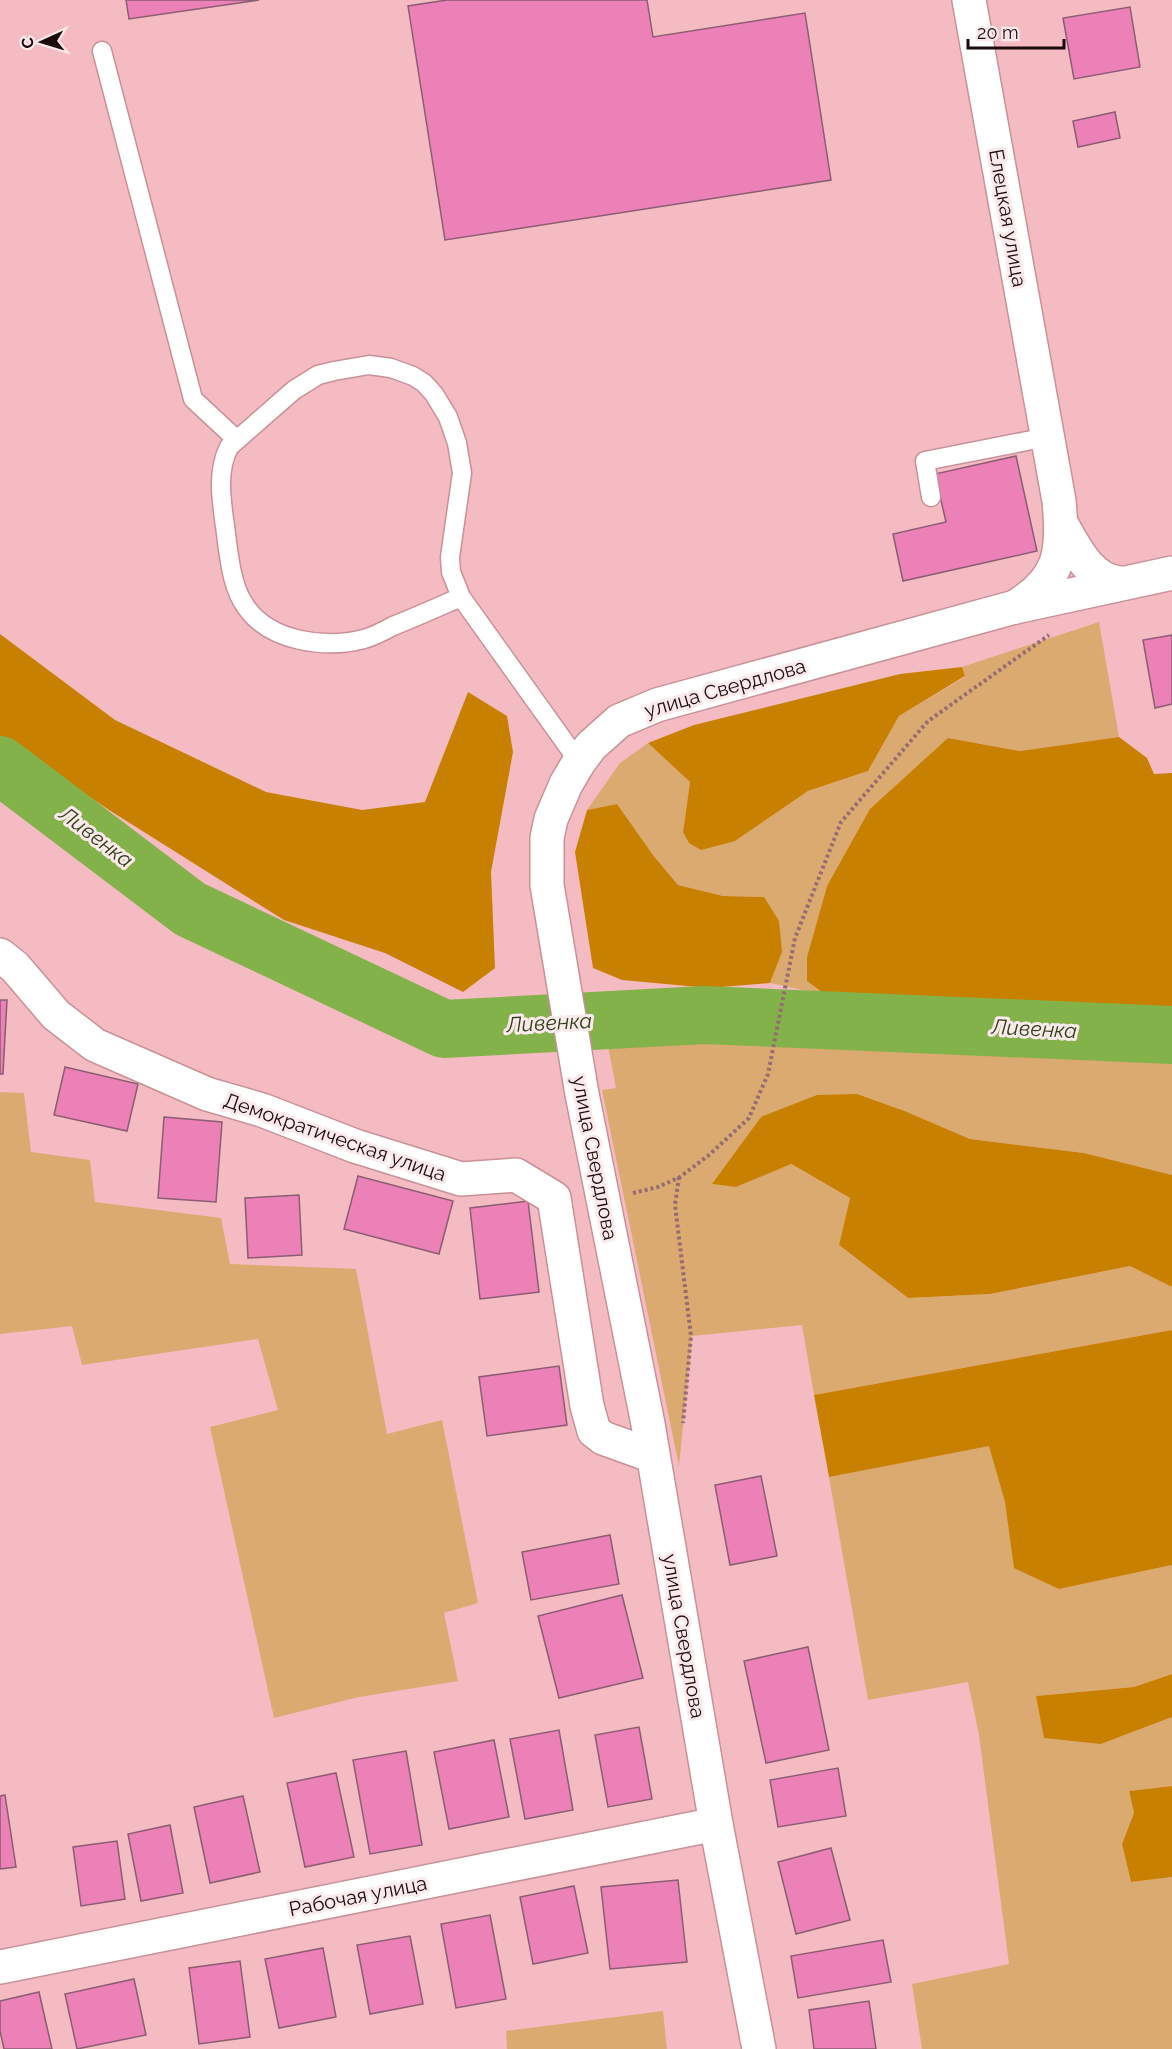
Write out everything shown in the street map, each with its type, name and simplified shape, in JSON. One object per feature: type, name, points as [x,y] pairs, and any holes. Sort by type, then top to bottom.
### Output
[{"type":"street","name":"Елецкая улица","points":[[969,0],[1061,523]]},
{"type":"street","points":[[1061,523],[1074,546],[1090,567],[1107,581],[1120,584]]},
{"type":"street","points":[[1027,599],[1046,584],[1055,568],[1060,547],[1061,523]]},
{"type":"street","name":"улица Свердлова","points":[[759,2049],[716,1824],[653,1456],[582,1094],[552,921],[547,885],[547,838],[551,819],[566,784],[591,746],[619,721],[657,705],[1027,599],[1172,573]]},
{"type":"street","name":"Демократическая улица","points":[[0,955],[15,967],[56,1015],[95,1046],[207,1094],[262,1110],[354,1146],[461,1179],[516,1175],[554,1198],[587,1406],[594,1431],[603,1438],[653,1456]]},
{"type":"street","name":"Рабочая улица","points":[[0,1967],[716,1824]]},
{"type":"lane","points":[[102,51],[193,399],[236,439]]},
{"type":"lane","points":[[461,597],[364,639],[344,642],[322,643],[300,640],[259,622],[246,608],[238,592],[228,550],[221,490],[224,457],[236,439],[306,381],[334,371],[369,365],[391,368],[413,376],[424,383],[434,394],[448,417],[457,443],[462,473],[450,557],[451,572],[461,597],[579,762]]},
{"type":"lane","points":[[931,497],[925,461],[1047,437]]},
{"type":"path","points":[[623,1195],[658,1187],[680,1177],[709,1155],[748,1118],[768,1074],[795,938],[841,822],[928,721],[1051,633]]},
{"type":"path","points":[[680,1177],[675,1205],[691,1336],[682,1431]]},
{"type":"shaded area","points":[[1099,622],[1119,737],[1020,751],[948,738],[827,886],[807,957],[807,981],[826,995],[770,983],[782,952],[764,897],[723,896],[678,885],[653,855],[617,804],[587,810],[620,763],[648,743],[690,782],[683,832],[735,841],[808,791],[868,771],[899,716],[965,677],[962,667]]},
{"type":"shaded area","points":[[0,634],[115,720],[266,792],[362,810],[425,802],[468,692],[507,716],[513,752],[491,872],[495,968],[463,992],[385,953],[284,920],[109,810],[0,737]]},
{"type":"shaded area","points":[[962,667],[965,676],[899,716],[868,771],[808,791],[735,841],[701,850],[689,843],[683,832],[690,782],[648,743],[694,725],[900,674]]},
{"type":"shaded area","points":[[1119,737],[1147,758],[1154,774],[1172,773],[1172,1019],[881,996],[826,995],[807,981],[807,957],[827,886],[870,809],[948,738],[1020,751]]},
{"type":"shaded area","points":[[617,804],[653,855],[678,885],[723,896],[764,897],[779,921],[782,952],[770,983],[709,988],[622,980],[593,968],[575,852],[587,810]]},
{"type":"shaded area","points":[[760,1029],[776,1034],[823,1034],[950,1045],[1172,1053],[1172,1175],[1084,1153],[970,1139],[907,1112],[761,1117],[713,1184],[736,1187],[790,1164],[850,1198],[839,1245],[908,1298],[990,1294],[1130,1266],[1172,1287],[1172,1330],[814,1395],[802,1325],[692,1336],[679,1466],[602,1090],[616,1088],[605,1030],[636,1033],[668,1043],[711,1041]]},
{"type":"shaded area","points":[[0,1092],[24,1093],[31,1152],[90,1160],[95,1202],[221,1218],[230,1264],[356,1269],[387,1434],[442,1420],[478,1603],[444,1613],[458,1681],[359,1697],[274,1718],[210,1427],[278,1410],[258,1339],[82,1365],[72,1326],[0,1334]]},
{"type":"shaded area","points":[[857,1094],[970,1139],[1084,1153],[1172,1175],[1172,1287],[1130,1266],[990,1294],[908,1298],[839,1245],[850,1198],[791,1164],[736,1187],[712,1184],[761,1117],[817,1095]]},
{"type":"shaded area","points":[[1172,1330],[1172,1565],[1059,1589],[1014,1568],[1005,1502],[989,1446],[829,1477],[814,1395]]},
{"type":"shaded area","points":[[990,1445],[1005,1502],[1059,1589],[1172,1565],[1172,1674],[1134,1687],[1037,1696],[1101,1744],[1172,1717],[1172,1786],[1129,1791],[1134,1813],[1122,1844],[1131,1882],[1172,1877],[1172,2049],[922,2049],[912,1984],[1009,1964],[979,1735],[968,1682],[868,1700],[829,1477]]},
{"type":"shaded area","points":[[1172,1674],[1172,1717],[1101,1744],[1044,1738],[1036,1696],[1134,1687]]},
{"type":"shaded area","points":[[1172,1786],[1172,1877],[1131,1882],[1122,1844],[1134,1813],[1129,1791]]},
{"type":"shaded area","points":[[663,2011],[667,2049],[507,2049],[506,2031]]},
{"type":"building","points":[[126,0],[259,0],[129,19]]},
{"type":"building","points":[[447,0],[647,0],[653,37],[805,13],[831,180],[445,240],[408,6]]},
{"type":"building","points":[[1130,7],[1140,67],[1074,79],[1063,18]]},
{"type":"building","points":[[1115,112],[1120,138],[1078,147],[1073,121]]},
{"type":"building","points":[[1016,456],[1037,551],[903,581],[893,534],[946,522],[935,474]]},
{"type":"building","points":[[1172,635],[1172,704],[1155,708],[1143,640]]},
{"type":"building","points":[[0,1000],[7,1000],[3,1074],[0,1074]]},
{"type":"building","points":[[65,1067],[138,1084],[127,1131],[54,1115]]},
{"type":"building","points":[[164,1117],[222,1122],[216,1202],[158,1198]]},
{"type":"building","points":[[358,1176],[453,1201],[439,1254],[344,1229]]},
{"type":"building","points":[[299,1195],[302,1255],[248,1258],[245,1198]]},
{"type":"building","points":[[528,1201],[539,1292],[480,1299],[470,1208]]},
{"type":"building","points":[[559,1366],[567,1425],[487,1436],[479,1377]]},
{"type":"building","points":[[761,1476],[777,1556],[730,1565],[715,1485]]},
{"type":"building","points":[[610,1535],[619,1584],[531,1600],[522,1552]]},
{"type":"building","points":[[622,1595],[643,1678],[559,1698],[538,1616]]},
{"type":"building","points":[[808,1647],[829,1750],[766,1763],[744,1661]]},
{"type":"building","points":[[639,1727],[652,1799],[608,1807],[595,1735]]},
{"type":"building","points":[[559,1730],[573,1810],[525,1819],[510,1739]]},
{"type":"building","points":[[494,1740],[509,1817],[449,1829],[434,1752]]},
{"type":"building","points":[[406,1751],[422,1845],[370,1854],[353,1760]]},
{"type":"building","points":[[838,1768],[846,1816],[778,1827],[770,1780]]},
{"type":"building","points":[[336,1773],[354,1857],[305,1867],[287,1783]]},
{"type":"building","points":[[5,1795],[16,1867],[0,1869],[0,1796]]},
{"type":"building","points":[[243,1796],[260,1872],[210,1883],[194,1807]]},
{"type":"building","points":[[170,1825],[183,1893],[141,1901],[128,1834]]},
{"type":"building","points":[[117,1841],[125,1899],[81,1906],[73,1847]]},
{"type":"building","points":[[831,1848],[850,1920],[796,1934],[778,1862]]},
{"type":"building","points":[[678,1880],[687,1962],[610,1969],[601,1887]]},
{"type":"building","points":[[574,1886],[588,1953],[533,1964],[520,1897]]},
{"type":"building","points":[[490,1915],[506,1999],[456,2008],[441,1924]]},
{"type":"building","points":[[410,1936],[423,2004],[370,2014],[357,1945]]},
{"type":"building","points":[[883,1940],[891,1982],[798,1998],[791,1956]]},
{"type":"building","points":[[323,1948],[336,2017],[279,2028],[265,1959]]},
{"type":"building","points":[[240,1961],[250,2037],[199,2044],[189,1968]]},
{"type":"building","points":[[134,1979],[146,2035],[77,2049],[65,1994]]},
{"type":"building","points":[[39,1992],[52,2049],[4,2049],[0,2031],[0,2001]]},
{"type":"building","points":[[869,2001],[876,2049],[814,2049],[809,2010]]},
{"type":"waterway","name":"Ливенка","points":[[0,765],[190,909],[444,1029],[704,1015],[1172,1035]]}]
